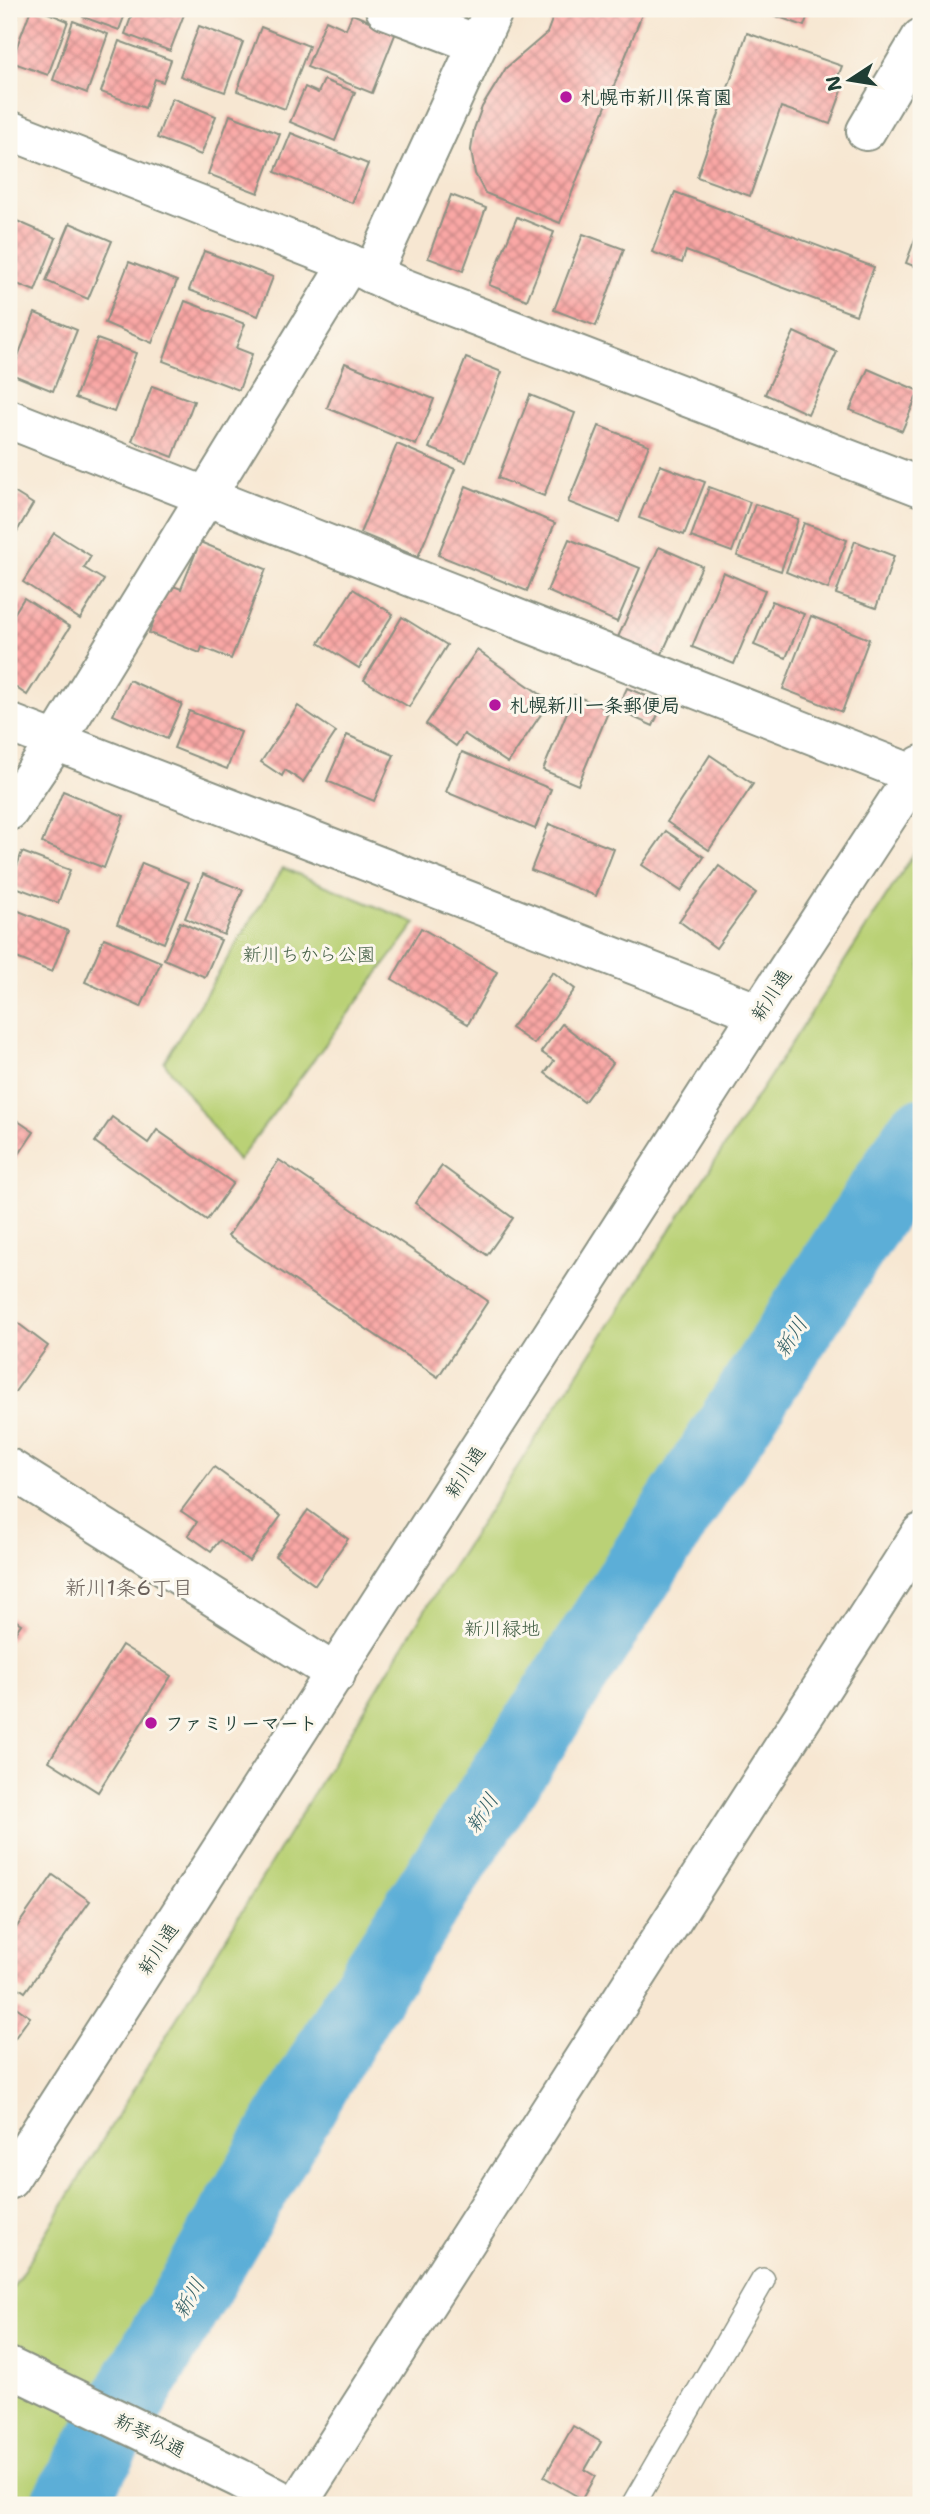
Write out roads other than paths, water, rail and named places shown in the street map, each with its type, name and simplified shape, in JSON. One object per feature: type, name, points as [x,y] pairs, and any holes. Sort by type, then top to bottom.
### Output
[{"type":"street","points":[[385,9],[477,44]]},
{"type":"street","points":[[9,811],[56,741],[205,496],[360,268],[494,9]]},
{"type":"street","points":[[866,131],[921,38]]},
{"type":"street","points":[[9,130],[360,268],[401,287],[921,487]]},
{"type":"street","points":[[9,419],[918,770]]},
{"type":"street","points":[[9,723],[759,1013]]},
{"type":"street","name":"新川通","points":[[14,2162],[335,1674],[918,770]]},
{"type":"street","points":[[9,1468],[335,1674]]},
{"type":"street","points":[[297,2505],[921,1533]]},
{"type":"street","name":"新琴似通","points":[[9,2367],[290,2505]]},
{"type":"lane","points":[[633,2505],[763,2280]]},
{"type":"waterway","name":"新川","points":[[68,2505],[359,2004],[921,1135]]},
{"type":"place","name":"札幌市新川保育園","points":[[566,97]]},
{"type":"place","name":"札幌新川一条郵便局","points":[[495,705]]},
{"type":"place","name":"ファミリーマート","points":[[151,1723]]},
{"type":"district","name":"新川1条6丁目","points":[[129,1588]]},
{"type":"park label","name":"新川ちから公園","points":[[309,954]]},
{"type":"park label","name":"新川緑地","points":[[502,1628]]}]
